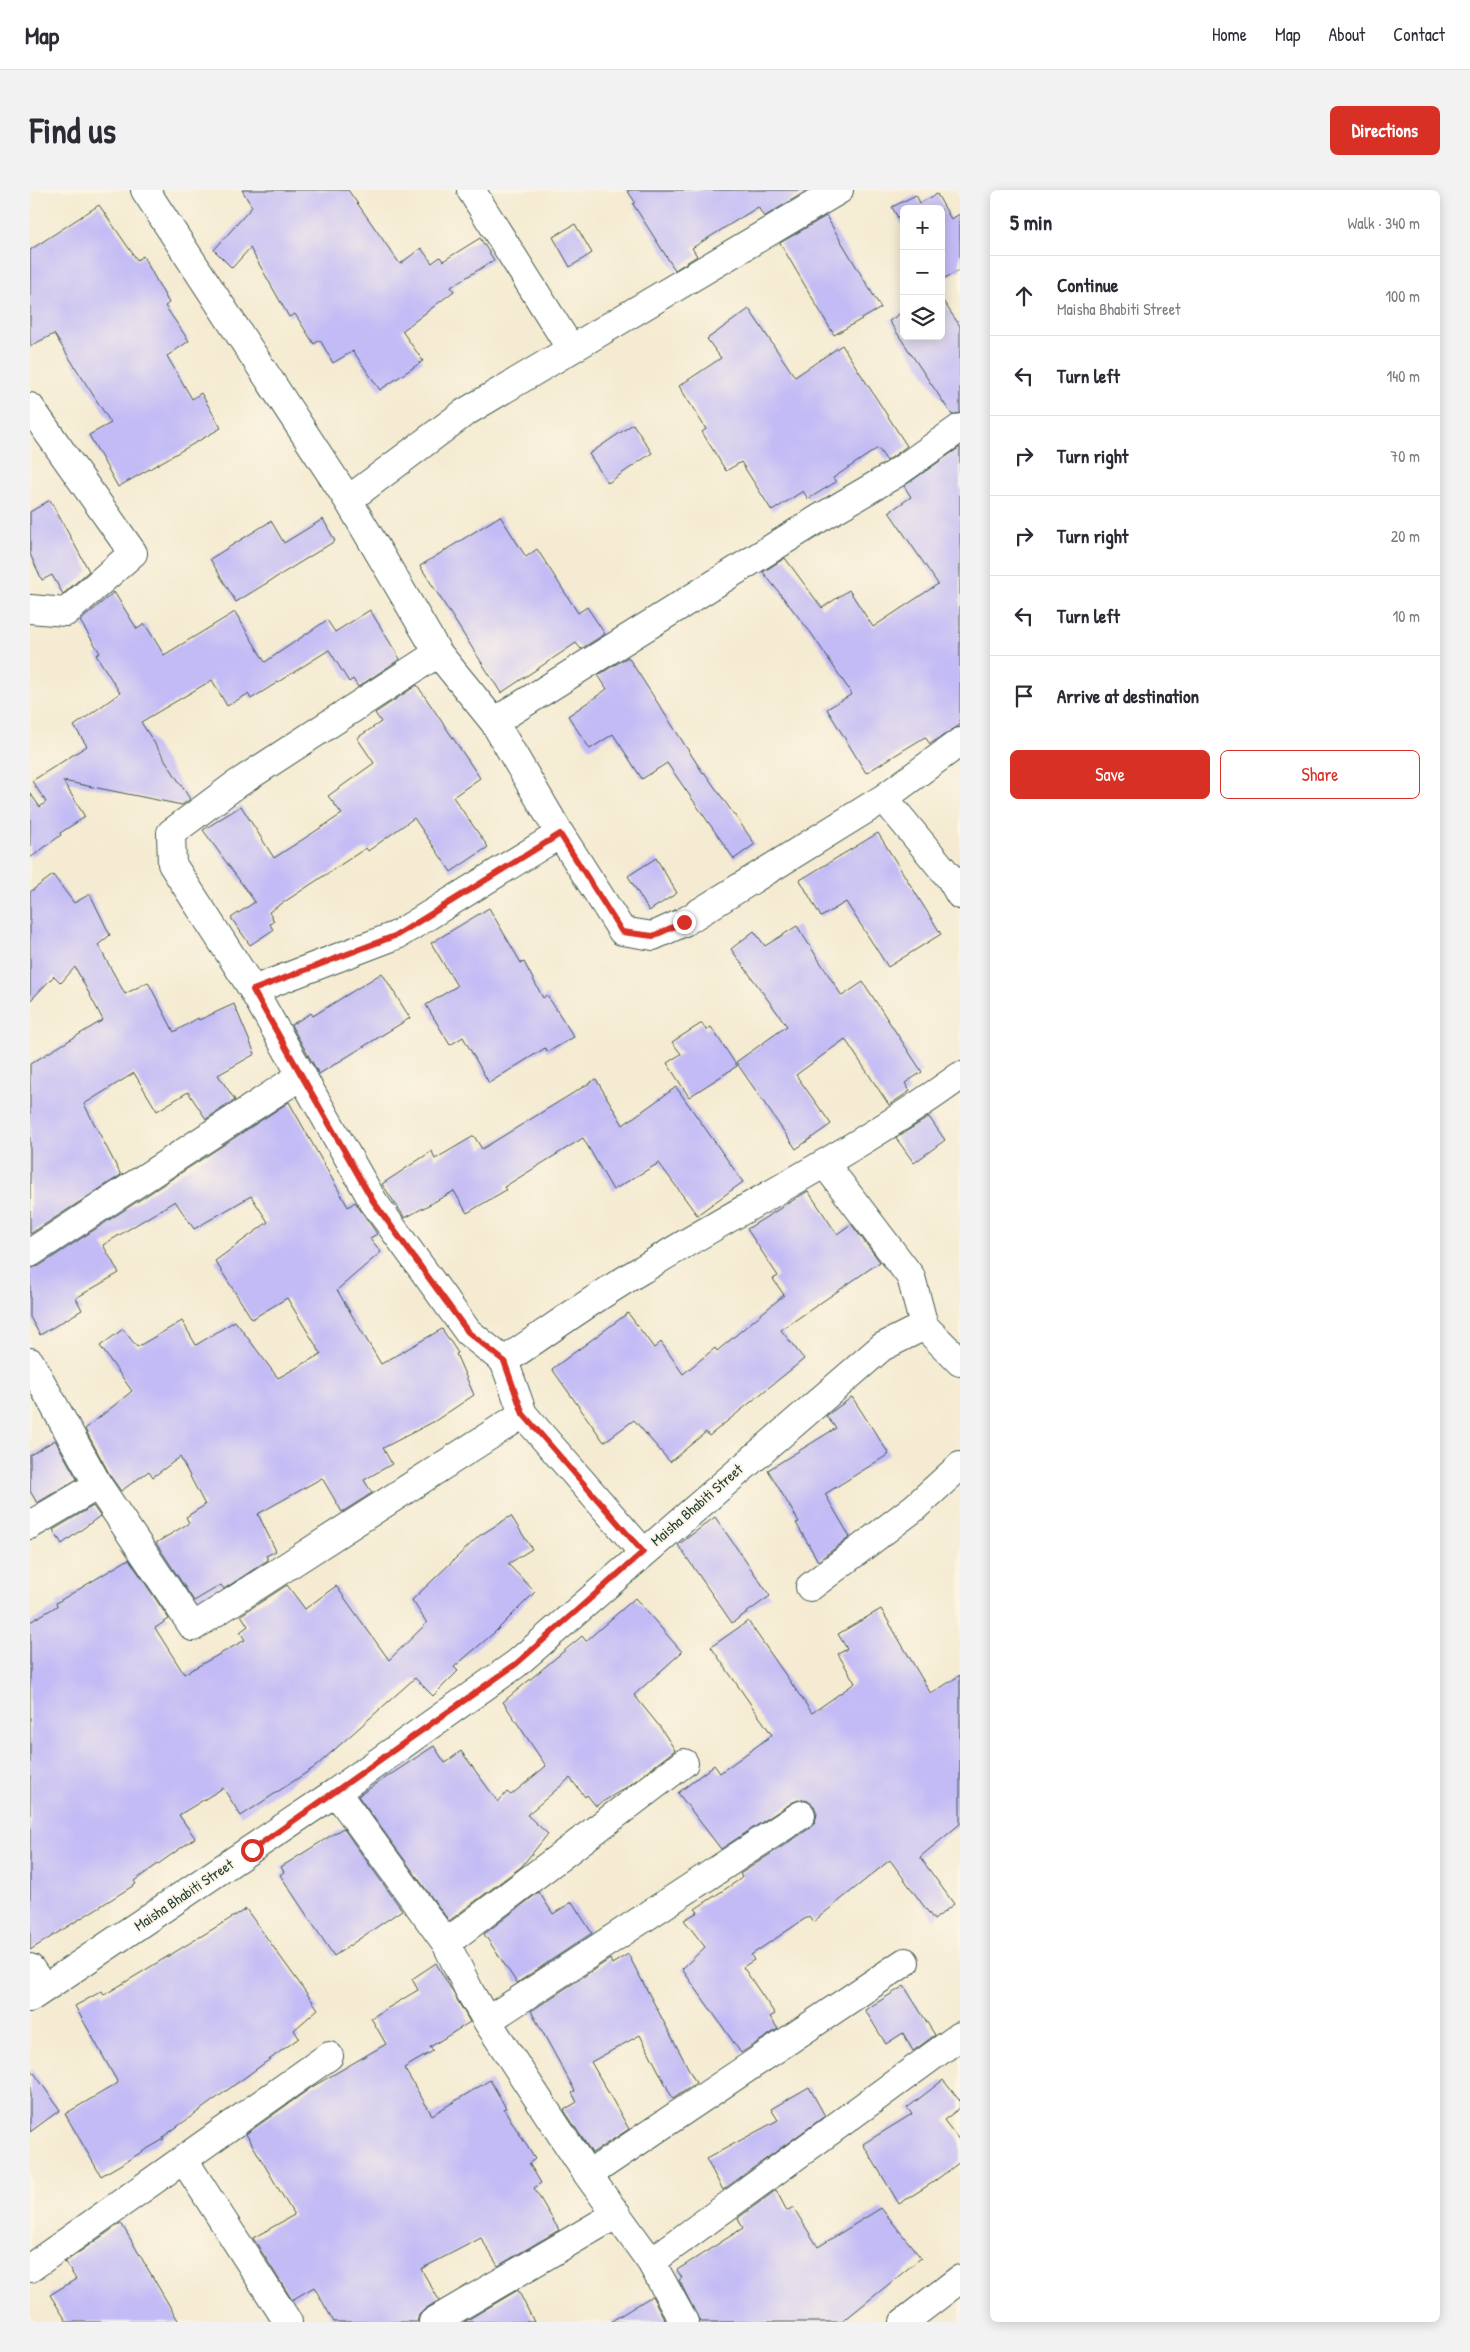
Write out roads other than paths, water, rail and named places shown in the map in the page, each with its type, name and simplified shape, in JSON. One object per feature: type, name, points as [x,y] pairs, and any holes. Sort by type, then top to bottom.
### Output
[{"type":"street","points":[[145,190],[348,500],[438,653],[494,722],[560,834],[622,932],[653,936],[684,922],[884,798],[960,742]]},
{"type":"street","points":[[471,190],[571,349]]},
{"type":"street","points":[[348,500],[464,413],[839,190]]},
{"type":"street","points":[[30,407],[133,553],[66,612],[30,609]]},
{"type":"street","points":[[494,722],[820,518],[895,474],[960,428]]},
{"type":"street","points":[[438,653],[234,786],[171,833],[172,864],[253,990],[373,1201],[468,1332],[504,1361],[523,1414],[643,1552]]},
{"type":"street","points":[[884,798],[950,878],[960,895]]},
{"type":"street","points":[[253,990],[397,935],[560,834]]},
{"type":"street","points":[[30,1253],[302,1075]]},
{"type":"street","points":[[504,1361],[642,1269],[825,1164],[925,1102],[960,1076]]},
{"type":"street","points":[[825,1164],[911,1278],[924,1326],[960,1362]]},
{"type":"street","name":"Maisha Bhabiti Street","points":[[35,1985],[336,1792],[516,1664],[643,1552],[882,1347],[924,1326]]},
{"type":"street","points":[[30,1362],[98,1485],[193,1627],[523,1414]]},
{"type":"street","points":[[810,1587],[914,1508],[960,1466]]},
{"type":"street","points":[[30,1525],[98,1485]]},
{"type":"street","points":[[446,1943],[684,1762]]},
{"type":"street","points":[[336,1792],[446,1943],[470,1992],[488,2021],[588,2175],[651,2262],[684,2322]]},
{"type":"street","points":[[488,2021],[801,1814]]},
{"type":"street","points":[[588,2175],[905,1962]]},
{"type":"street","points":[[651,2262],[960,2036]]},
{"type":"street","points":[[30,2268],[329,2056]]},
{"type":"street","points":[[184,2160],[288,2322]]},
{"type":"street","points":[[433,2322],[617,2214]]},
{"type":"street","points":[[904,2322],[960,2278]]}]
